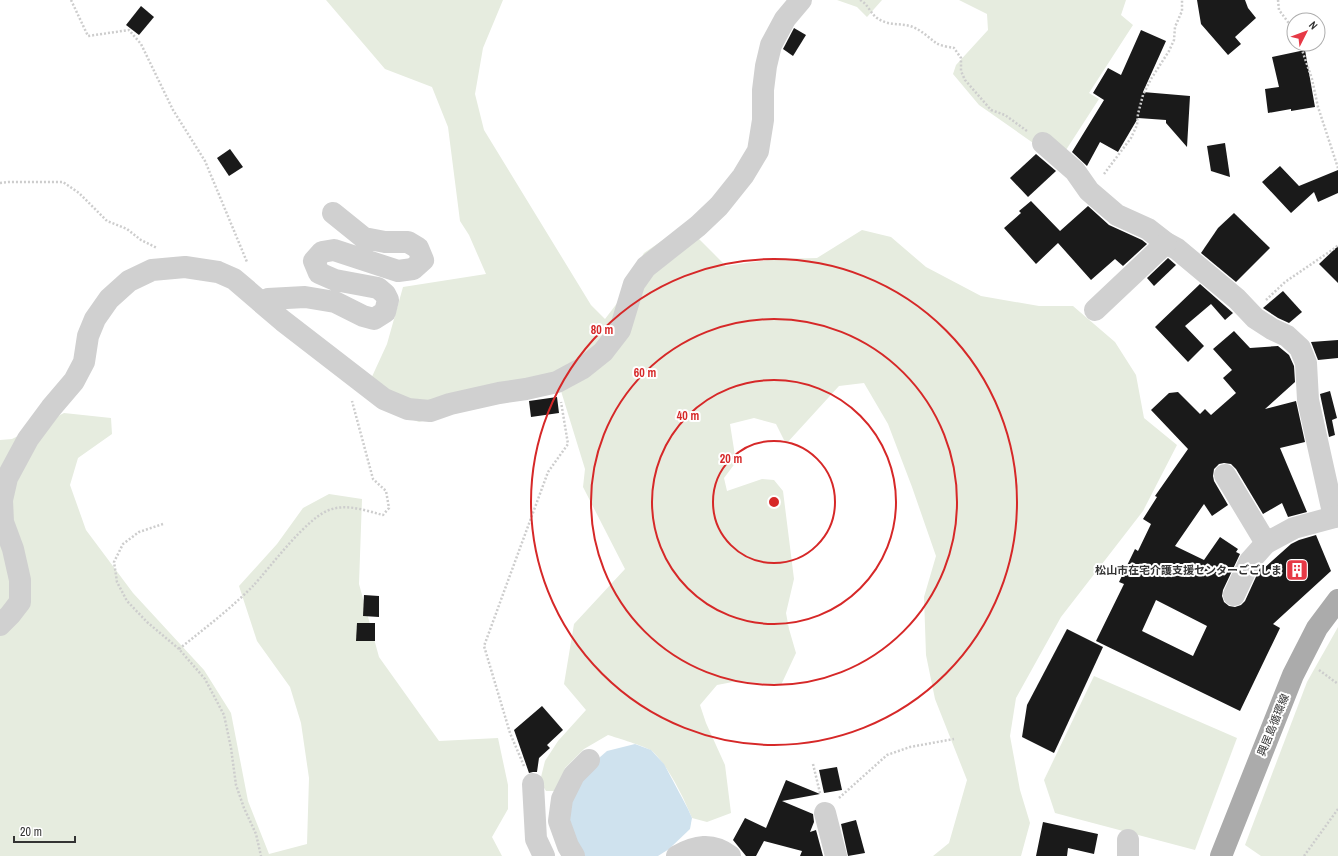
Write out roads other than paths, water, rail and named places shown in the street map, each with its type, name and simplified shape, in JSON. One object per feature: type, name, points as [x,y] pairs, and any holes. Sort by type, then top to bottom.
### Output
[{"type":"main road","name":"興居島循環線","points":[[1221,856],[1293,675],[1317,628],[1338,600]]},
{"type":"street","points":[[0,625],[20,602],[20,580],[13,549],[3,522],[2,500],[7,478],[28,439],[51,408],[74,381],[84,362],[88,336],[95,319],[109,299],[130,280],[152,270],[185,267],[218,272],[234,278],[283,321],[384,399],[408,409],[430,411],[450,404],[498,393],[557,382],[583,368],[603,352],[620,330],[634,284],[646,267],[698,226],[719,206],[743,176],[758,150],[763,120],[763,90],[766,66],[771,45],[785,19],[802,0]]},
{"type":"street","points":[[1043,143],[1075,171],[1089,191],[1117,215],[1148,229],[1166,243],[1177,249],[1238,299],[1255,318],[1272,329],[1287,336],[1300,348],[1306,363],[1308,400],[1336,517],[1294,528],[1266,543],[1250,561],[1234,594]]},
{"type":"street","points":[[254,296],[268,299],[305,298],[335,302],[363,316],[374,319],[385,312],[388,300],[386,294],[378,288],[335,280],[319,273],[314,261],[322,252],[334,250],[363,261],[398,271],[413,269],[423,260],[418,248],[408,242],[385,242],[364,238],[333,213]]},
{"type":"street","points":[[1095,310],[1166,243]]},
{"type":"street","points":[[1224,476],[1266,543]]},
{"type":"street","points":[[574,856],[568,846],[559,821],[562,799],[574,775],[589,760]]},
{"type":"street","points":[[533,784],[536,839],[544,856]]},
{"type":"street","points":[[825,813],[836,856]]},
{"type":"street","points":[[677,856],[693,848],[711,846],[730,856]]},
{"type":"water","points":[[635,744],[651,750],[664,764],[692,818],[690,829],[669,849],[658,856],[581,856],[567,830],[568,808],[591,765],[607,751]]},
{"type":"place","name":"松山市在宅介護支援センターごごしま","points":[[1297,570]]}]
